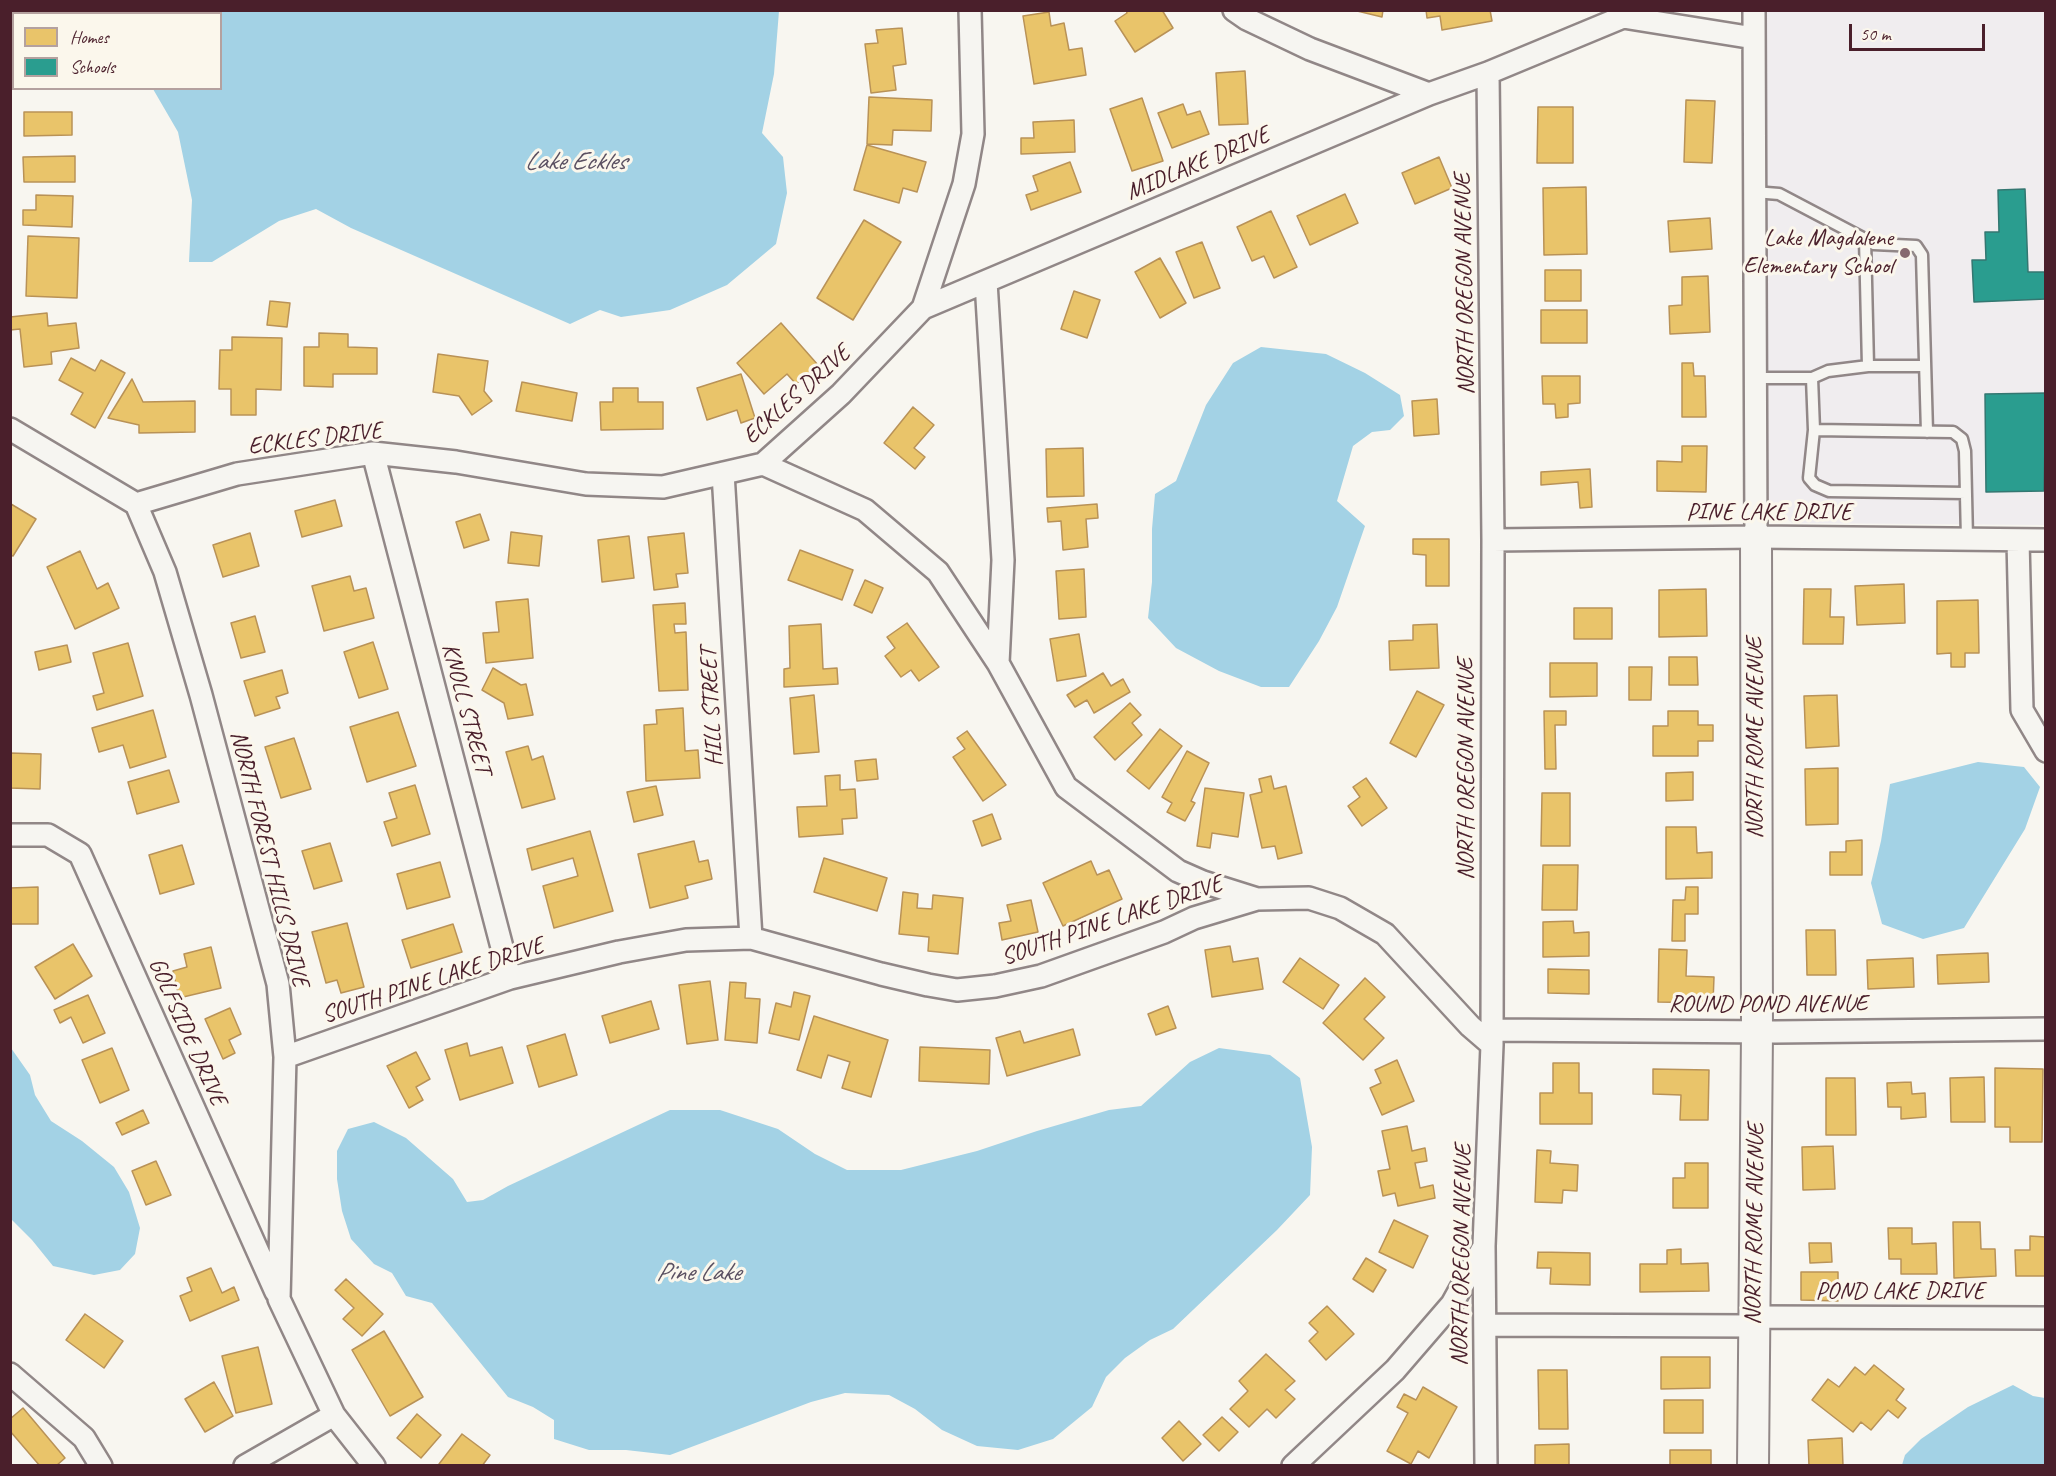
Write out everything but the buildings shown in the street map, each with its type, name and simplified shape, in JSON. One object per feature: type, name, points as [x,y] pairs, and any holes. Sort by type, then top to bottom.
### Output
[{"type":"street","name":"ECKLES DRIVE","points":[[136,504],[237,474],[373,453],[456,462],[586,484],[663,487],[763,464],[841,394],[923,308],[964,184],[973,134],[970,10]]},
{"type":"street","points":[[1234,10],[1247,20],[1310,49],[1429,94],[1488,73],[1627,14],[1754,38]]},
{"type":"street","name":"NORTH ROME AVENUE","points":[[1753,1466],[1757,1032],[1754,10]]},
{"type":"street","name":"NORTH OREGON AVENUE","points":[[1486,1466],[1484,1246],[1491,1037],[1493,540],[1488,73]]},
{"type":"street","name":"MIDLAKE DRIVE","points":[[923,308],[1429,94]]},
{"type":"street","points":[[986,282],[1003,560],[998,663]]},
{"type":"street","points":[[10,429],[136,504]]},
{"type":"street","name":"KNOLL STREET","points":[[373,453],[510,978]]},
{"type":"street","points":[[763,464],[865,510],[938,572],[998,663],[1066,787],[1178,871],[1203,882],[1257,899]]},
{"type":"street","name":"HILL STREET","points":[[723,473],[751,938]]},
{"type":"street","name":"NORTH FOREST HILLS DRIVE","points":[[136,504],[165,572],[204,707],[278,984],[285,1057],[279,1299],[334,1415],[374,1466]]},
{"type":"street","name":"PINE LAKE DRIVE","points":[[1493,540],[1756,537],[2046,540]]},
{"type":"street","points":[[2019,540],[2022,710],[2046,751]]},
{"type":"street","name":"GOLFSIDE DRIVE","points":[[10,835],[48,835],[80,854],[279,1299]]},
{"type":"street","name":"SOUTH PINE LAKE DRIVE","points":[[285,1057],[510,978],[619,952],[686,940],[751,938],[928,986],[957,990],[995,986],[1041,976],[1164,932],[1194,918],[1257,899],[1309,898],[1340,908],[1385,934],[1470,1026],[1491,1037]]},
{"type":"street","name":"ROUND POND AVENUE","points":[[1491,1037],[2046,1029]]},
{"type":"street","points":[[1293,1466],[1395,1370],[1452,1304],[1484,1246]]},
{"type":"street","name":"POND LAKE DRIVE","points":[[1486,1325],[2046,1318]]},
{"type":"street","points":[[10,1374],[84,1438],[101,1466]]},
{"type":"street","points":[[245,1466],[334,1415]]},
{"type":"lane","points":[[1754,192],[1779,194],[1874,244],[1917,246],[1922,255],[1927,432]]},
{"type":"lane","points":[[1864,239],[1868,366]]},
{"type":"lane","points":[[1755,378],[1812,378],[1828,370],[1868,366],[1925,366]]},
{"type":"lane","points":[[1812,378],[1814,430],[1809,478],[1815,485],[1829,491],[1966,493]]},
{"type":"lane","points":[[1814,430],[1953,432],[1962,439],[1965,451],[1967,539]]},
{"type":"shaded area","name":"Lake Magdalene Elementary School","points":[[1763,11],[2045,11],[2045,525],[1792,523],[1773,508],[1767,495]]},
{"type":"water","name":"Lake Eckles","points":[[779,11],[774,74],[762,133],[783,157],[787,193],[776,244],[727,285],[670,310],[621,317],[600,310],[570,324],[351,228],[316,209],[279,221],[212,262],[189,262],[192,200],[178,132],[154,90],[222,90],[222,12],[139,12]]},
{"type":"water","points":[[1261,347],[1326,354],[1365,373],[1400,395],[1404,416],[1390,430],[1372,432],[1353,446],[1337,501],[1365,526],[1337,607],[1319,641],[1289,687],[1261,687],[1219,671],[1176,648],[1148,618],[1152,582],[1152,529],[1155,494],[1176,481],[1206,405],[1233,363]]},
{"type":"water","points":[[1978,762],[2024,767],[2040,787],[2025,829],[1964,928],[1923,939],[1882,924],[1871,883],[1881,841],[1890,784]]},
{"type":"water","points":[[11,1048],[30,1075],[35,1095],[51,1121],[82,1141],[114,1167],[129,1192],[140,1228],[135,1254],[120,1270],[94,1275],[53,1266],[11,1219]]},
{"type":"water","name":"Pine Lake","points":[[1219,1048],[1270,1055],[1300,1078],[1312,1147],[1310,1195],[1277,1230],[1173,1329],[1150,1340],[1125,1358],[1106,1377],[1092,1407],[1053,1439],[1018,1450],[977,1446],[942,1430],[915,1409],[889,1395],[845,1393],[811,1402],[670,1455],[626,1450],[589,1450],[554,1439],[554,1420],[533,1407],[508,1397],[432,1303],[406,1296],[392,1273],[374,1264],[351,1239],[342,1211],[337,1179],[337,1151],[348,1129],[374,1122],[406,1138],[453,1179],[467,1202],[483,1200],[670,1110],[720,1110],[778,1129],[815,1154],[847,1170],[901,1170],[977,1151],[1109,1110],[1141,1106],[1190,1062]]},
{"type":"water","points":[[2013,1385],[2033,1396],[2045,1398],[2045,1465],[1902,1465],[1905,1455],[1921,1439],[1968,1407]]},
{"type":"place","name":"Lake Magdalene Elementary School","points":[[1905,253]]}]
